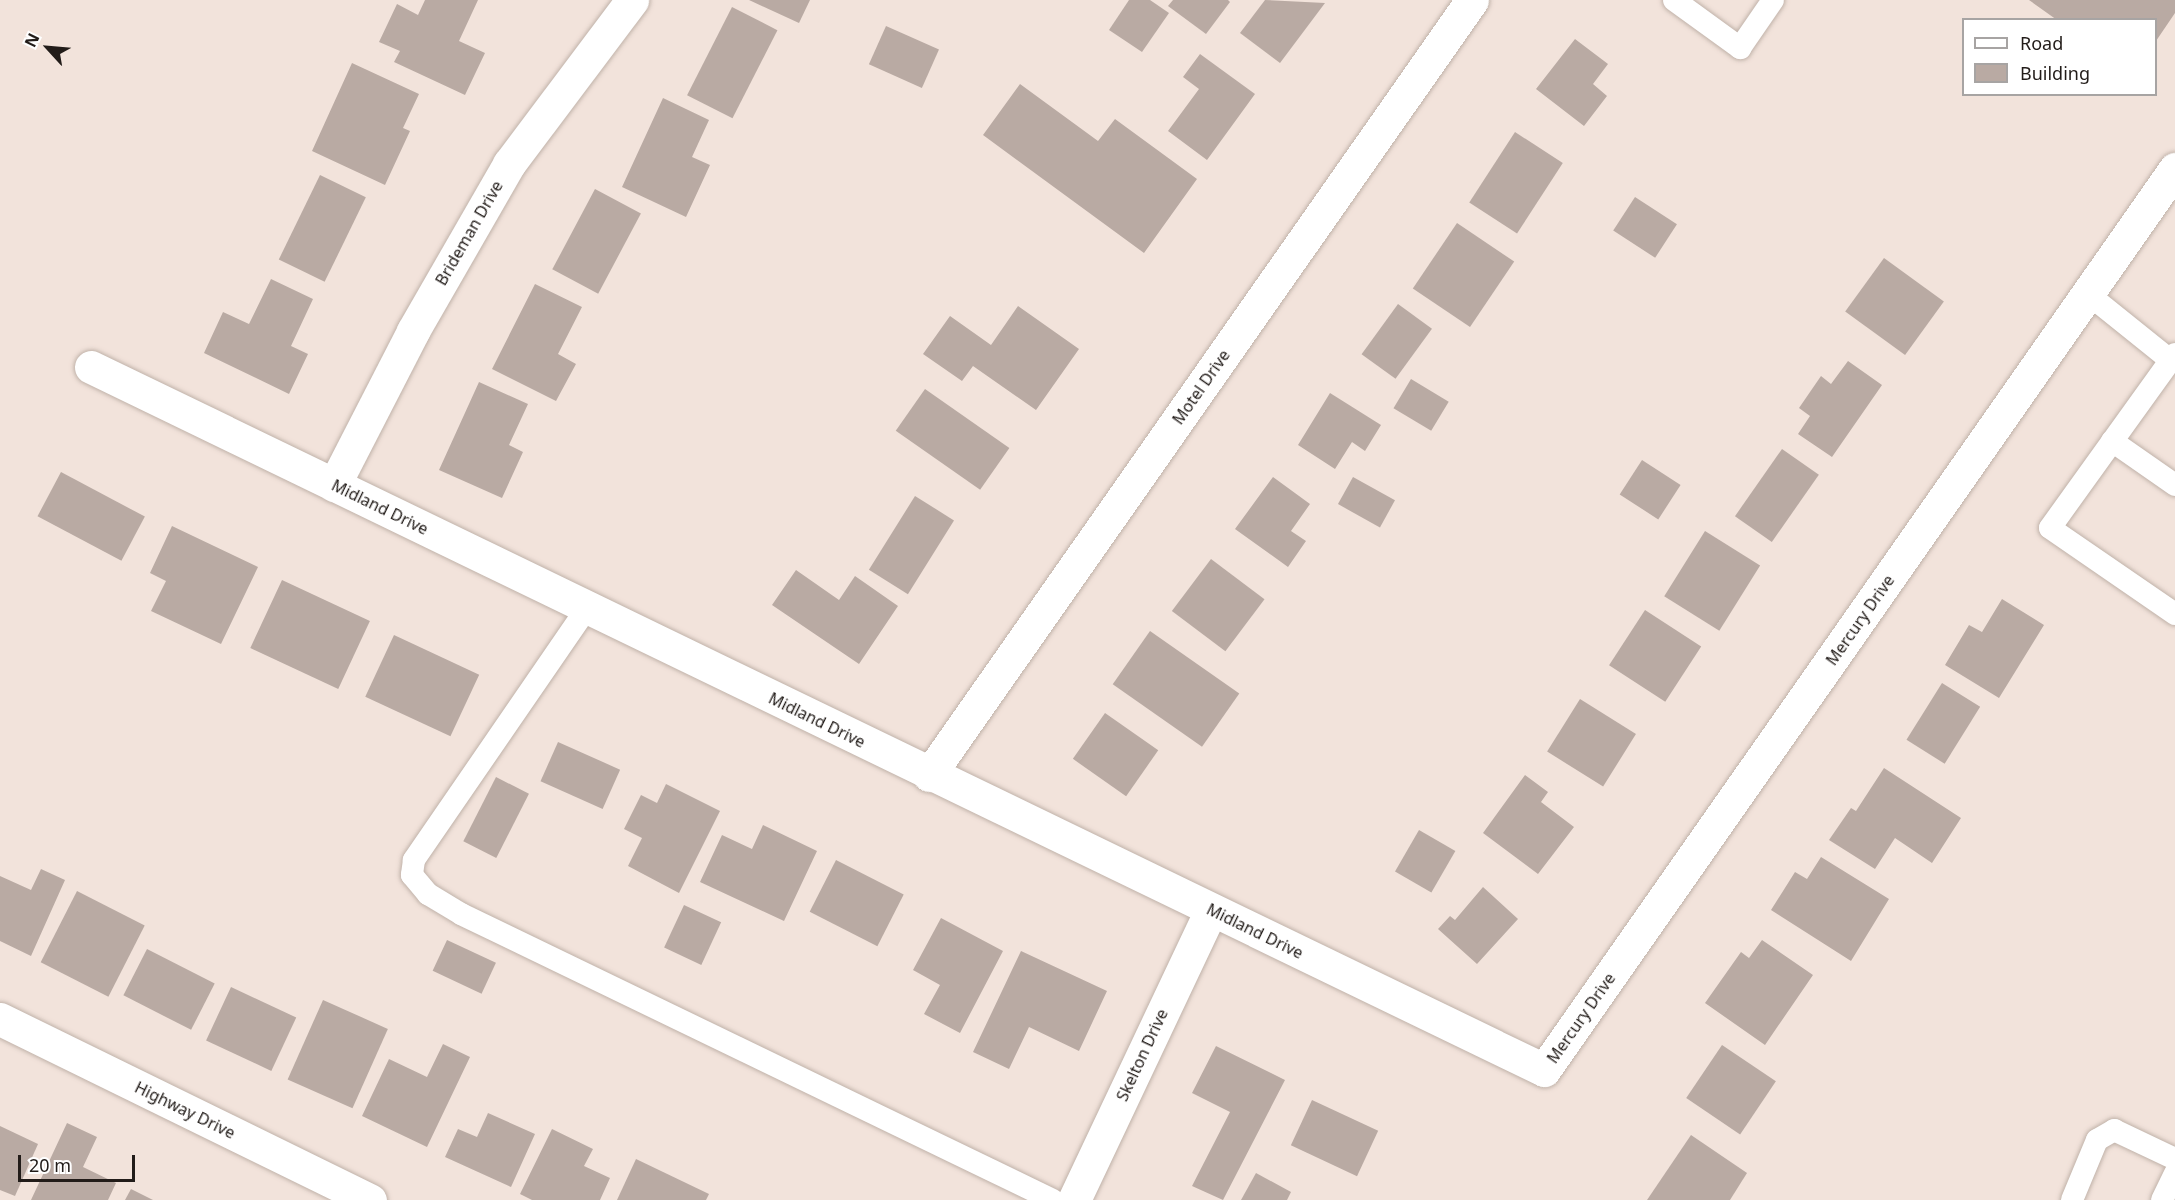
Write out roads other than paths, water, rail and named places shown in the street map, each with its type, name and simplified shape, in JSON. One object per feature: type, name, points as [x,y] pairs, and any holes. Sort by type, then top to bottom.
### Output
[{"type":"street","name":"Brideman Drive","points":[[334,485],[413,331],[509,164],[632,0]]},
{"type":"street","name":"Motel Drive","points":[[929,774],[1472,0]]},
{"type":"street","name":"Mercury Drive","points":[[1544,1070],[2175,169]]},
{"type":"street","name":"Midland Drive","points":[[91,367],[1544,1070]]},
{"type":"street","name":"Skelton Drive","points":[[1074,1200],[1211,910]]},
{"type":"street","name":"Highway Drive","points":[[0,1019],[369,1200]]},
{"type":"lane","points":[[1674,0],[1740,48],[1773,0]]},
{"type":"lane","points":[[2088,294],[2173,357],[2050,528],[2175,614]]},
{"type":"lane","points":[[2112,441],[2175,485]]},
{"type":"lane","points":[[587,608],[414,860],[412,875],[428,894],[461,914],[1053,1200]]},
{"type":"lane","points":[[2072,1200],[2097,1140],[2114,1130],[2175,1159]]},
{"type":"lane","points":[[2162,1200],[2175,1173]]}]
